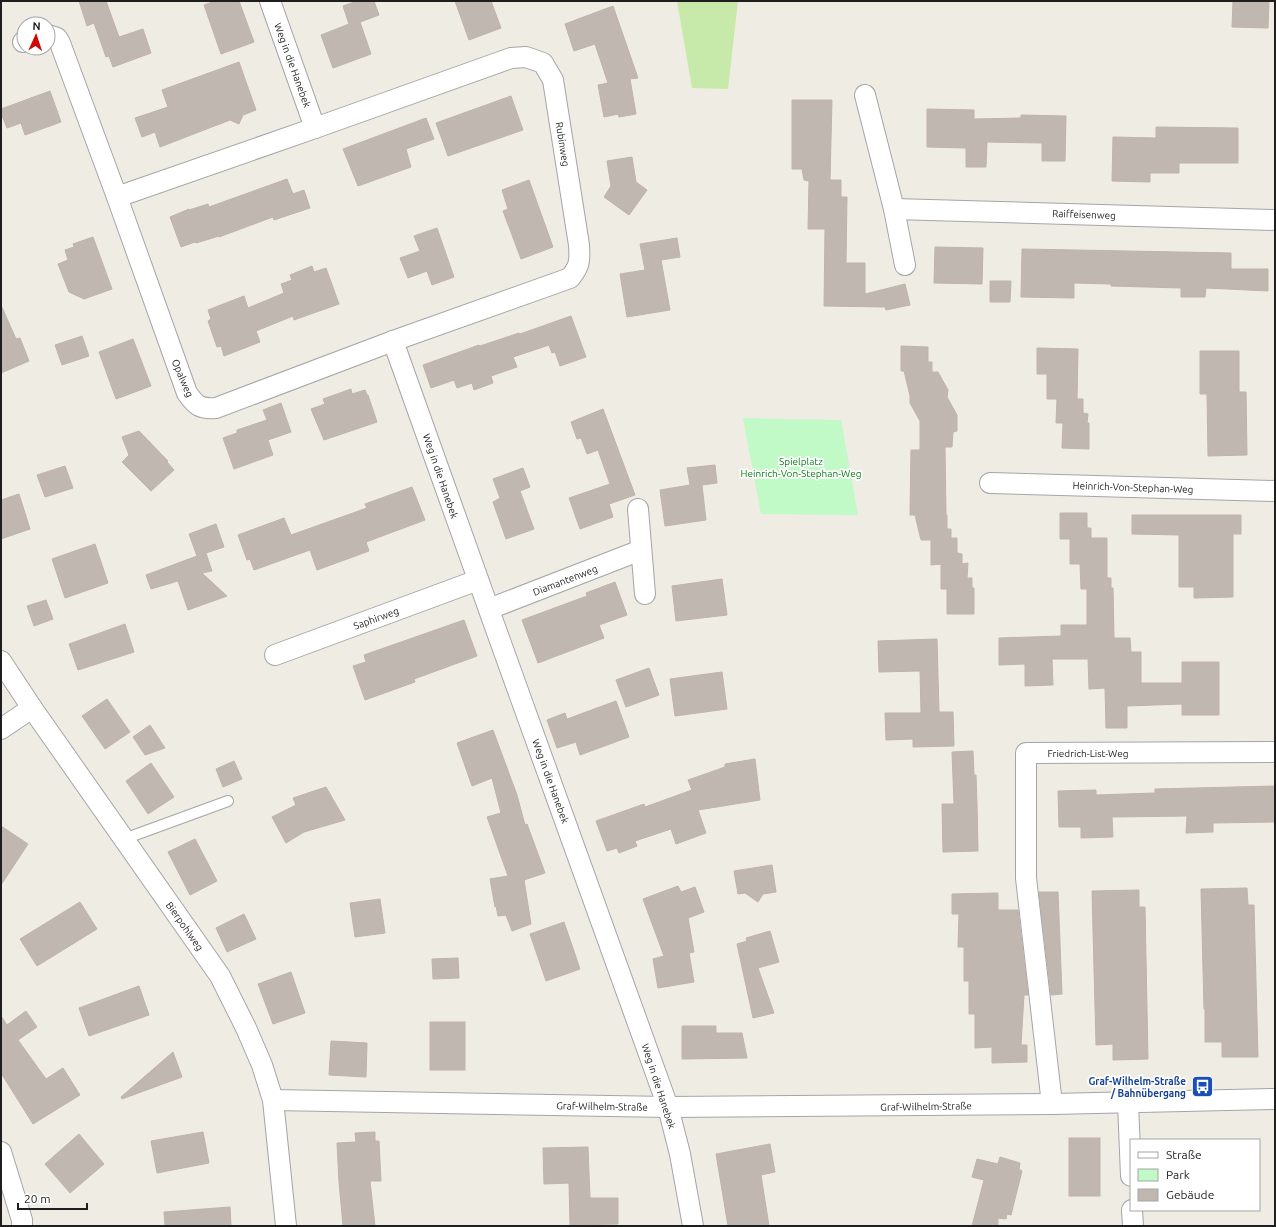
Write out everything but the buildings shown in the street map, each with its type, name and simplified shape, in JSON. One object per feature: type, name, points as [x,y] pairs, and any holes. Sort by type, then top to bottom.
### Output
[{"type":"street","name":"Weg in die Hanebek","points":[[270,1],[315,128]]},
{"type":"street","name":"Opalweg","points":[[56,38],[60,43],[117,197],[187,393],[194,403],[204,409],[216,408],[393,340]]},
{"type":"street","name":"Rubinweg","points":[[315,128],[511,58],[526,57],[543,62],[553,80],[580,245],[580,259],[577,269],[570,278],[393,340]]},
{"type":"street","points":[[865,95],[894,209],[905,265]]},
{"type":"street","points":[[117,197],[315,128]]},
{"type":"street","name":"Raiffeisenweg","points":[[894,209],[1275,220]]},
{"type":"street","name":"Weg in die Hanebek","points":[[393,340],[668,1107],[680,1154],[693,1226]]},
{"type":"street","name":"Heinrich-Von-Stephan-Weg","points":[[990,483],[1275,491]]},
{"type":"street","points":[[638,509],[645,594]]},
{"type":"street","name":"Diamantenweg","points":[[489,609],[641,550]]},
{"type":"street","name":"Saphirweg","points":[[275,655],[478,580]]},
{"type":"street","name":"Bierpohlweg","points":[[1,662],[220,976],[262,1065],[273,1100],[286,1226]]},
{"type":"street","points":[[1,729],[32,708]]},
{"type":"street","name":"Friedrich-List-Weg","points":[[1052,1104],[1026,878],[1026,753],[1275,752]]},
{"type":"street","name":"Graf-Wilhelm-Straße","points":[[273,1100],[668,1107],[1128,1103],[1275,1099]]},
{"type":"street","points":[[1128,1103],[1130,1152]]},
{"type":"street","points":[[1,1152],[22,1220],[22,1226]]},
{"type":"street","points":[[1132,1211],[1133,1226]]},
{"type":"lane","points":[[124,839],[228,801]]},
{"type":"green space","points":[[677,1],[738,1],[728,89],[692,88]]},
{"type":"green space","name":"Spielplatz Heinrich-Von-Stephan-Weg","points":[[743,418],[841,420],[858,515],[761,514]]},
{"type":"place","name":"Graf-Wilhelm-Straße / Bahnübergang","points":[[1202,1087]]}]
